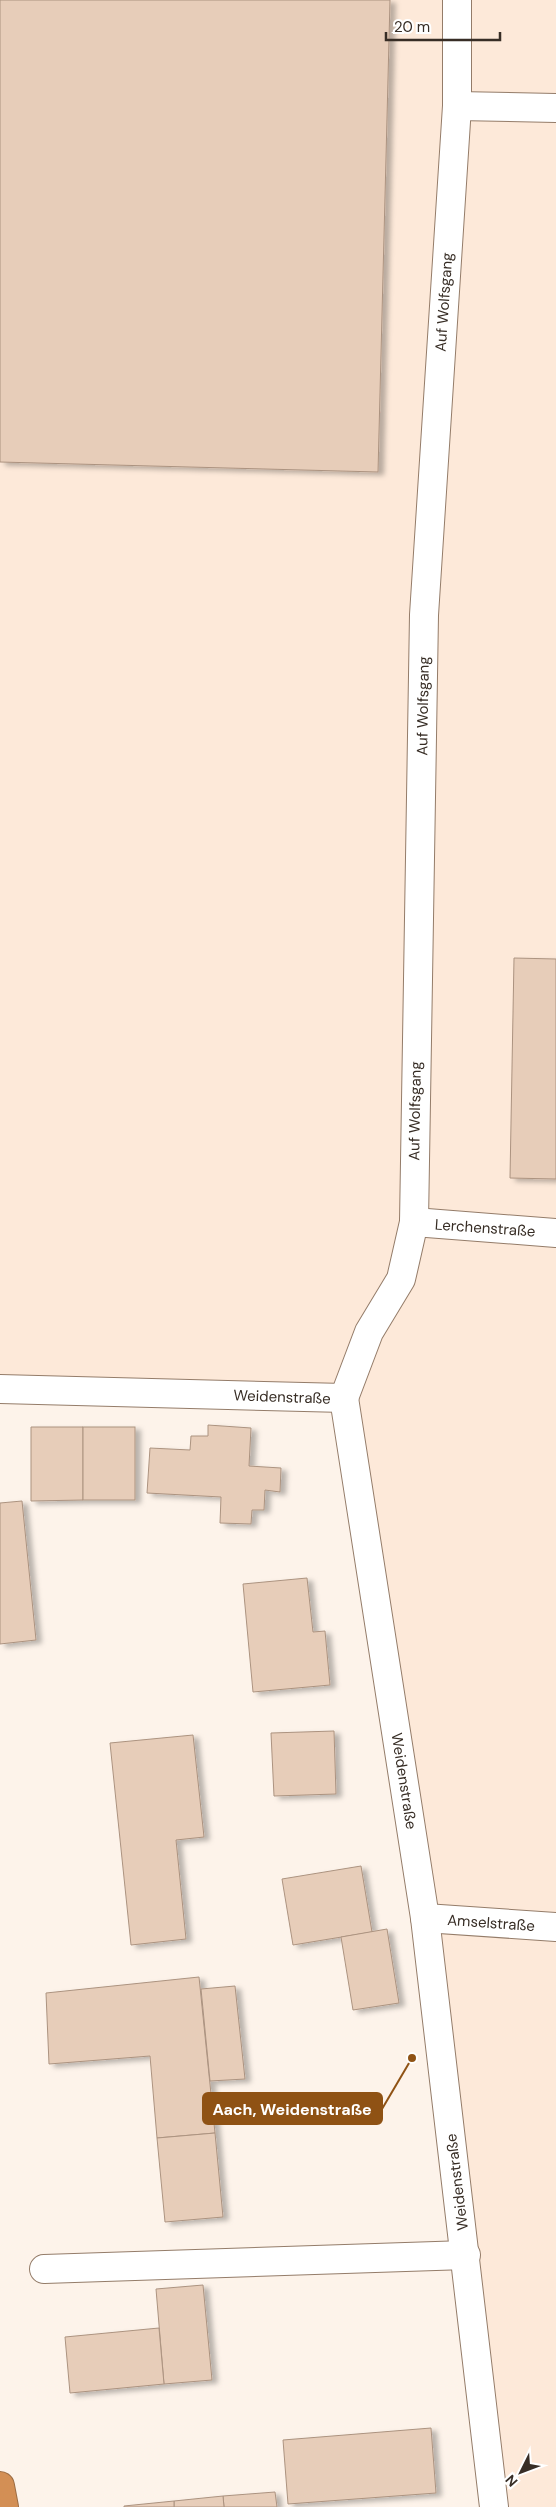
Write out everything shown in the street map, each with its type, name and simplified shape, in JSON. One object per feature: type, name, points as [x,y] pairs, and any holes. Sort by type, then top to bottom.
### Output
[{"type":"highway","points":[[0,2486],[4,2507]]},
{"type":"street","name":"Auf Wolfsgang","points":[[344,1398],[369,1332],[401,1280],[414,1222],[424,615],[457,106],[458,0]]},
{"type":"street","points":[[457,106],[556,108]]},
{"type":"street","name":"Lerchenstraße","points":[[414,1222],[556,1233]]},
{"type":"street","name":"Weidenstraße","points":[[0,1389],[344,1398],[425,1918],[466,2255],[494,2507]]},
{"type":"street","name":"Amselstraße","points":[[425,1918],[556,1927]]},
{"type":"street","points":[[44,2269],[466,2255]]},
{"type":"shaded area","points":[[0,0],[556,0],[556,2507],[494,2507],[344,1399],[0,1389]]},
{"type":"building","points":[[0,0],[390,0],[378,472],[0,462]]},
{"type":"building","points":[[514,958],[556,959],[556,1179],[510,1178]]},
{"type":"building","points":[[208,1425],[251,1428],[249,1466],[281,1468],[280,1492],[265,1490],[264,1510],[252,1510],[251,1524],[220,1523],[221,1497],[147,1493],[150,1448],[190,1450],[191,1436],[208,1436]]},
{"type":"building","points":[[31,1427],[83,1427],[83,1500],[31,1501]]},
{"type":"building","points":[[83,1427],[135,1427],[135,1500],[83,1500]]},
{"type":"building","points":[[22,1501],[36,1640],[0,1644],[0,1503]]},
{"type":"building","points":[[307,1578],[313,1632],[325,1631],[330,1685],[253,1692],[243,1584]]},
{"type":"building","points":[[334,1731],[336,1794],[274,1796],[271,1733]]},
{"type":"building","points":[[193,1735],[204,1837],[176,1840],[186,1939],[131,1945],[110,1743]]},
{"type":"building","points":[[361,1866],[372,1932],[293,1945],[282,1879]]},
{"type":"building","points":[[387,1929],[399,2003],[353,2010],[341,1937]]},
{"type":"building","points":[[199,1977],[215,2133],[157,2138],[150,2056],[49,2064],[46,1993]]},
{"type":"building","points":[[235,1986],[245,2079],[210,2081],[201,1989]]},
{"type":"building","points":[[215,2133],[223,2217],[165,2222],[157,2138]]},
{"type":"building","points":[[203,2285],[212,2380],[164,2384],[156,2289]]},
{"type":"building","points":[[159,2328],[164,2384],[70,2393],[65,2337]]},
{"type":"building","points":[[431,2428],[436,2493],[288,2504],[283,2440]]},
{"type":"building","points":[[275,2492],[277,2507],[224,2507],[223,2496]]},
{"type":"building","points":[[223,2496],[224,2507],[174,2507],[174,2501]]},
{"type":"building","points":[[174,2501],[174,2507],[124,2507],[124,2506]]},
{"type":"place","name":"Aach, Weidenstraße","points":[[412,2058]]}]
